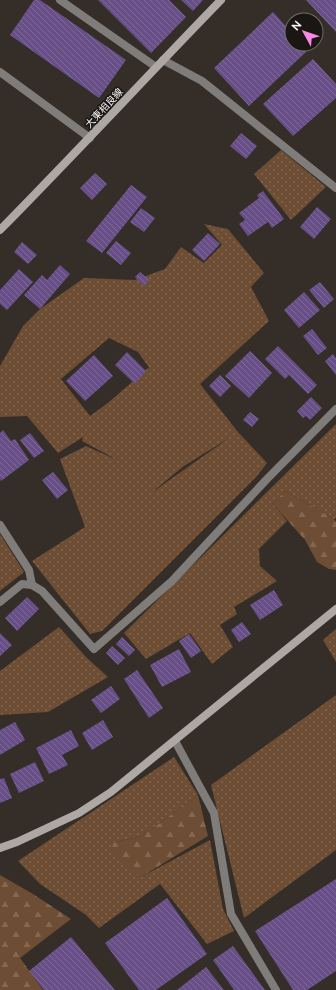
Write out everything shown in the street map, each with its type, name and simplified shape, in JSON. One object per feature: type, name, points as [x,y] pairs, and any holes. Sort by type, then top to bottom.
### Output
[{"type":"street","points":[[60,0],[156,67]]},
{"type":"street","name":"大東相良線","points":[[0,230],[221,0]]},
{"type":"street","points":[[162,60],[202,81],[336,188]]},
{"type":"street","points":[[0,72],[90,138]]},
{"type":"street","points":[[0,602],[22,584],[32,585],[42,591],[94,649],[172,582],[267,479],[336,409]]},
{"type":"street","points":[[0,525],[29,570],[32,585]]},
{"type":"street","points":[[0,848],[17,842],[80,813],[111,792],[336,609]]},
{"type":"street","points":[[175,741],[214,813],[232,914],[276,990]]},
{"type":"green space","points":[[281,150],[326,187],[291,220],[254,174]]},
{"type":"green space","points":[[204,224],[228,229],[264,273],[251,287],[269,321],[200,384],[238,432],[267,463],[257,476],[102,631],[90,634],[32,561],[85,527],[60,459],[86,446],[117,460],[82,441],[83,437],[58,453],[27,416],[0,417],[0,366],[23,326],[40,309],[84,278],[135,280],[165,269],[181,247],[204,263],[222,245]],"holes":[[[109,338],[138,352],[150,369],[148,368],[109,402],[90,416],[61,379]],[[229,438],[151,493],[184,466]]]},
{"type":"green space","points":[[336,424],[336,518],[334,519],[285,491],[273,504],[287,521],[259,549],[260,566],[277,581],[234,607],[237,614],[220,625],[233,647],[212,664],[190,633],[146,659],[124,633]]},
{"type":"green space","points":[[285,491],[334,519],[336,522],[336,570],[329,569],[317,562],[305,540],[273,504]]},
{"type":"green space","points":[[0,534],[24,572],[0,591]]},
{"type":"green space","points":[[59,627],[87,658],[108,677],[48,712],[0,715],[0,671]]},
{"type":"green space","points":[[336,629],[336,662],[323,640]]},
{"type":"green space","points":[[336,695],[336,850],[244,918],[211,785]]},
{"type":"green space","points":[[174,757],[198,795],[142,836],[112,843],[141,877],[210,840],[223,909],[234,931],[207,944],[160,884],[99,928],[86,915],[40,884],[18,861]]},
{"type":"green space","points":[[198,795],[208,836],[141,877],[113,853],[112,843],[142,836]]},
{"type":"green space","points":[[0,875],[33,894],[71,919],[20,958],[43,990],[0,990]]},
{"type":"building","points":[[34,0],[40,0],[126,60],[99,98],[10,35]]},
{"type":"building","points":[[98,0],[169,0],[186,17],[151,53]]},
{"type":"building","points":[[181,0],[203,0],[193,11]]},
{"type":"building","points":[[306,0],[336,0],[336,32],[324,19],[324,12],[317,12]]},
{"type":"building","points":[[273,12],[284,24],[284,52],[306,52],[249,106],[214,68]]},
{"type":"building","points":[[313,59],[336,84],[336,98],[293,136],[263,104]]},
{"type":"building","points":[[241,133],[257,146],[246,159],[230,146]]},
{"type":"building","points":[[95,173],[107,184],[92,200],[80,188]]},
{"type":"building","points":[[131,185],[147,197],[102,253],[86,241]]},
{"type":"building","points":[[263,191],[284,219],[272,228],[268,222],[248,236],[239,224],[245,220],[239,213],[259,198],[257,195]]},
{"type":"building","points":[[317,207],[331,219],[314,239],[300,227]]},
{"type":"building","points":[[141,208],[155,218],[144,232],[130,222]]},
{"type":"building","points":[[208,233],[220,244],[204,261],[192,250]]},
{"type":"building","points":[[116,241],[131,253],[121,265],[106,253]]},
{"type":"building","points":[[22,242],[37,255],[28,264],[14,252]]},
{"type":"building","points":[[60,265],[70,274],[40,309],[24,295],[42,275],[47,280]]},
{"type":"building","points":[[19,269],[33,282],[7,310],[0,304],[0,290]]},
{"type":"building","points":[[140,272],[149,280],[144,286],[135,277]]},
{"type":"building","points":[[320,282],[334,299],[324,308],[309,290]]},
{"type":"building","points":[[304,292],[320,310],[299,328],[284,310]]},
{"type":"building","points":[[312,329],[327,348],[318,355],[303,336]]},
{"type":"building","points":[[278,346],[317,385],[308,394],[289,375],[285,379],[265,359]]},
{"type":"building","points":[[250,351],[272,373],[249,398],[225,376]]},
{"type":"building","points":[[127,352],[146,371],[135,384],[115,365]]},
{"type":"building","points":[[333,354],[336,358],[336,375],[325,361]]},
{"type":"building","points":[[94,355],[113,376],[85,401],[66,381]]},
{"type":"building","points":[[220,375],[231,386],[220,397],[209,386]]},
{"type":"building","points":[[311,397],[322,408],[310,420],[306,416],[303,418],[297,411]]},
{"type":"building","points":[[250,412],[259,419],[252,427],[243,420]]},
{"type":"building","points":[[3,430],[11,441],[15,439],[29,460],[1,481],[0,433]]},
{"type":"building","points":[[30,433],[44,451],[34,458],[20,440]]},
{"type":"building","points":[[53,472],[68,490],[57,499],[42,480]]},
{"type":"building","points":[[274,590],[283,605],[260,620],[250,605]]},
{"type":"building","points":[[27,597],[39,609],[17,631],[5,618]]},
{"type":"building","points":[[242,622],[251,634],[239,642],[231,630]]},
{"type":"building","points":[[0,633],[12,645],[0,656]]},
{"type":"building","points":[[189,634],[201,651],[191,658],[179,641]]},
{"type":"building","points":[[122,637],[135,650],[129,656],[116,644]]},
{"type":"building","points":[[112,646],[125,658],[118,665],[106,653]]},
{"type":"building","points":[[179,649],[191,672],[162,687],[150,665]]},
{"type":"building","points":[[137,670],[163,708],[149,718],[124,679]]},
{"type":"building","points":[[111,686],[120,699],[101,713],[91,700]]},
{"type":"building","points":[[103,720],[113,737],[92,750],[82,733]]},
{"type":"building","points":[[15,722],[25,740],[0,755],[0,730]]},
{"type":"building","points":[[71,730],[79,746],[62,755],[68,765],[49,774],[36,748]]},
{"type":"building","points":[[35,762],[44,781],[19,793],[10,774]]},
{"type":"building","points":[[4,778],[12,798],[0,803],[0,779]]},
{"type":"building","points":[[336,879],[336,971],[307,990],[293,990],[255,931]]},
{"type":"building","points":[[167,898],[207,954],[156,990],[139,990],[105,943]]},
{"type":"building","points":[[71,937],[115,990],[44,990],[29,971]]},
{"type":"building","points":[[233,946],[265,990],[234,990],[213,960]]},
{"type":"building","points":[[206,967],[224,990],[177,990]]}]
